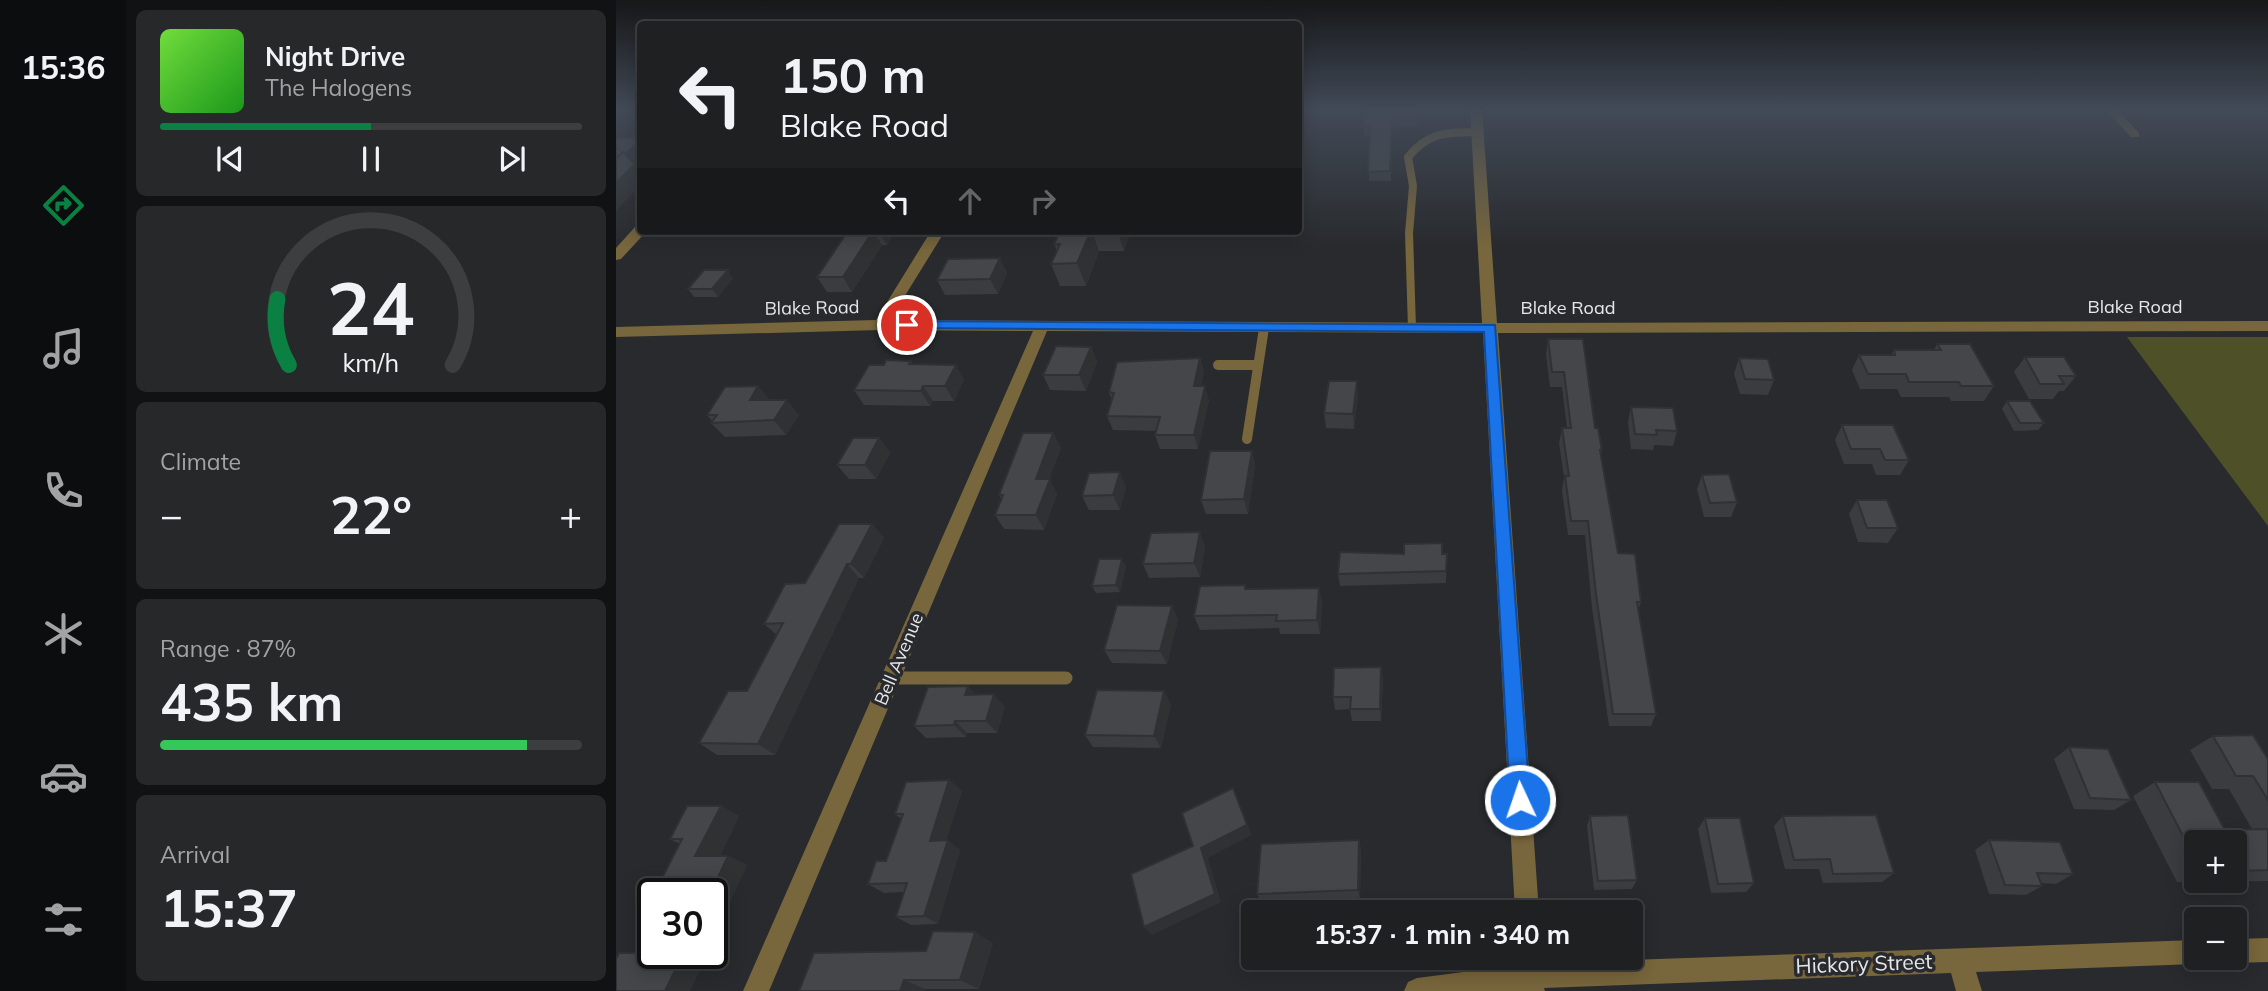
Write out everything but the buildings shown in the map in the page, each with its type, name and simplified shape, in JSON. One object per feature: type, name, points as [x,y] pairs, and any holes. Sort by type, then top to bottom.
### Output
[{"type":"street","points":[[1480,155],[1526,900]]},
{"type":"street","points":[[616,256],[637,233]]},
{"type":"street","points":[[880,325],[936,235]]},
{"type":"street","name":"Blake Road","points":[[616,332],[880,325],[1412,328],[2268,326]]},
{"type":"street","name":"Bell Avenue","points":[[756,991],[1042,327]]},
{"type":"street","points":[[2247,951],[2268,950]]},
{"type":"street","name":"Hickory Street","points":[[1417,991],[1531,975],[2184,952]]},
{"type":"street","points":[[1959,960],[1969,991]]},
{"type":"lane","points":[[1409,155],[1413,186],[1409,233],[1412,328]]},
{"type":"lane","points":[[1247,439],[1264,327]]},
{"type":"lane","points":[[1218,365],[1258,365]]},
{"type":"lane","points":[[890,678],[1066,678]]},
{"type":"green space","points":[[2127,337],[2268,337],[2268,526]]},
{"type":"route","points":[[907,325],[1491,328],[1520,800]]}]
